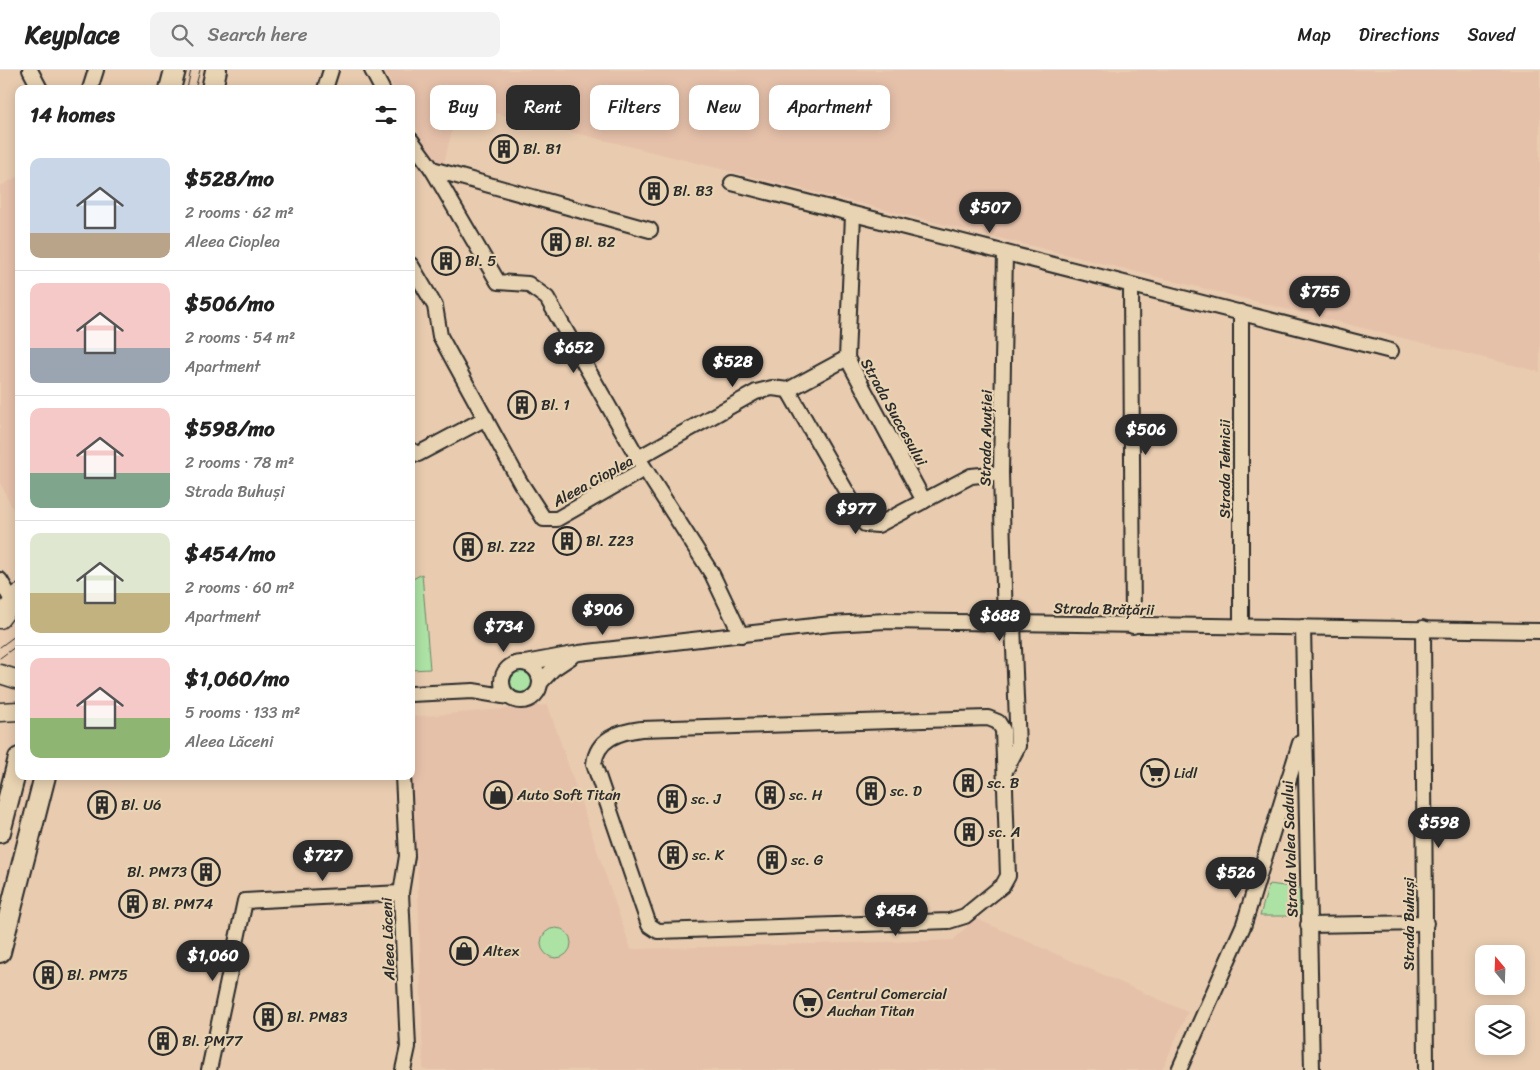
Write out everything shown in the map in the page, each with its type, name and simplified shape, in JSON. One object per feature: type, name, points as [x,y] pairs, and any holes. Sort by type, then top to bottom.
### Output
[{"type":"main road","points":[[171,85],[175,70]]},
{"type":"main road","points":[[213,85],[216,70]]},
{"type":"main road","points":[[0,832],[15,774]]},
{"type":"main road","points":[[0,952],[45,780]]},
{"type":"street","points":[[30,70],[38,85]]},
{"type":"street","points":[[91,85],[96,70]]},
{"type":"street","points":[[326,85],[330,70]]},
{"type":"street","points":[[372,70],[380,85]]},
{"type":"street","points":[[415,146],[432,170],[498,282],[528,284],[547,298],[641,463]]},
{"type":"street","points":[[432,170],[650,230]]},
{"type":"street","points":[[732,183],[1391,351]]},
{"type":"street","name":"Strada Succesului","points":[[853,215],[847,358],[924,501]]},
{"type":"street","name":"Strada Avuției","points":[[1005,253],[1001,473],[1018,746],[1005,772]]},
{"type":"street","name":"Aleea Cioplea","points":[[415,272],[434,306],[440,336],[538,513],[549,520],[556,519],[641,463],[756,392],[772,388],[788,390],[847,358]]},
{"type":"street","points":[[1131,286],[1133,626]]},
{"type":"street","name":"Strada Tehnicii","points":[[1241,312],[1241,626]]},
{"type":"street","points":[[788,390],[865,524],[878,525],[971,476],[1001,473]]},
{"type":"street","points":[[415,452],[418,454],[486,418]]},
{"type":"street","name":"Aleea Cioplea","points":[[641,463],[712,574],[741,635]]},
{"type":"street","points":[[0,580],[15,597]]},
{"type":"street","points":[[0,619],[15,599]]},
{"type":"street","name":"Strada Brățării","points":[[525,663],[579,653],[859,622],[1540,631]]},
{"type":"street","name":"Strada Valea Sadului","points":[[1303,627],[1303,732],[1312,1070]]},
{"type":"street","name":"Strada Buhuși","points":[[1422,628],[1426,1070]]},
{"type":"street","name":"Strada Brățării","points":[[541,682],[553,669],[579,653]]},
{"type":"street","points":[[415,694],[473,692],[509,697],[522,702],[531,699],[539,691],[541,682],[536,670],[525,663],[509,667],[503,676],[473,692]]},
{"type":"street","points":[[0,674],[15,679]]},
{"type":"street","points":[[503,676],[502,687],[509,697]]},
{"type":"street","points":[[0,712],[15,711]]},
{"type":"street","points":[[988,718],[998,722],[1003,730],[1005,772],[1008,876],[1003,885],[965,916],[949,920],[658,931],[649,925],[594,764],[595,754],[609,738],[641,728],[988,718]]},
{"type":"street","points":[[1179,1070],[1244,924],[1303,732]]},
{"type":"street","name":"Aleea Lăceni","points":[[403,780],[407,856],[401,893],[408,1047],[403,1070]]},
{"type":"street","points":[[209,1070],[245,901],[401,893]]},
{"type":"street","points":[[1308,925],[1426,923]]},
{"type":"shaded area","points":[[384,70],[1540,70],[1540,372],[563,130],[580,130],[580,85],[506,85],[506,116],[496,113],[496,85],[430,85],[430,130],[452,130],[444,165],[434,161],[415,126],[415,85],[393,85]]},
{"type":"shaded area","points":[[15,178],[15,513],[0,483],[0,186]]},
{"type":"shaded area","name":"Centrul Comercial Auchan Titan","points":[[548,705],[631,949],[953,940],[975,918],[1188,1012],[1162,1070],[423,1070],[417,855],[412,780],[415,780],[415,717]]},
{"type":"green space","points":[[422,574],[430,669],[415,670],[415,578]]},
{"type":"green space","points":[[522,667],[532,672],[537,682],[532,692],[522,697],[512,692],[507,682],[512,672]]},
{"type":"green space","points":[[1269,884],[1299,888],[1301,916],[1260,916]]},
{"type":"green space","points":[[556,928],[562,929],[570,937],[570,949],[562,957],[556,958],[550,957],[542,949],[541,943],[542,937],[550,929]]},
{"type":"tram line","points":[[188,85],[191,70]]},
{"type":"tram line","points":[[196,85],[200,70]]},
{"type":"tram line","points":[[0,647],[15,636]]},
{"type":"tram line","points":[[0,658],[15,647]]},
{"type":"place","name":"Bl. B1","points":[[504,149]]},
{"type":"place","name":"Bl. B3","points":[[654,191]]},
{"type":"place","name":"Bl. B2","points":[[556,242]]},
{"type":"place","name":"Bl. 5","points":[[446,261]]},
{"type":"place","name":"Bl. 1","points":[[522,405]]},
{"type":"place","name":"Bl. Z23","points":[[567,541]]},
{"type":"place","name":"Bl. Z22","points":[[468,547]]},
{"type":"place","name":"Lidl","points":[[1155,773]]},
{"type":"place","name":"sc. B","points":[[968,783]]},
{"type":"place","name":"sc. D","points":[[871,791]]},
{"type":"place","name":"Auto Soft Titan","points":[[498,795]]},
{"type":"place","name":"sc. H","points":[[770,795]]},
{"type":"place","name":"sc. J","points":[[672,799]]},
{"type":"place","name":"Bl. U6","points":[[102,805]]},
{"type":"place","name":"sc. A","points":[[969,832]]},
{"type":"place","name":"sc. K","points":[[673,855]]},
{"type":"place","name":"sc. G","points":[[772,860]]},
{"type":"place","name":"Bl. PM73","points":[[206,872]]},
{"type":"place","name":"Bl. PM74","points":[[133,904]]},
{"type":"place","name":"Altex","points":[[464,951]]},
{"type":"place","name":"Bl. PM75","points":[[48,975]]},
{"type":"place","name":"Centrul Comercial Auchan Titan","points":[[808,1003]]},
{"type":"place","name":"Bl. PM83","points":[[268,1017]]},
{"type":"place","name":"Bl. PM77","points":[[163,1041]]}]
